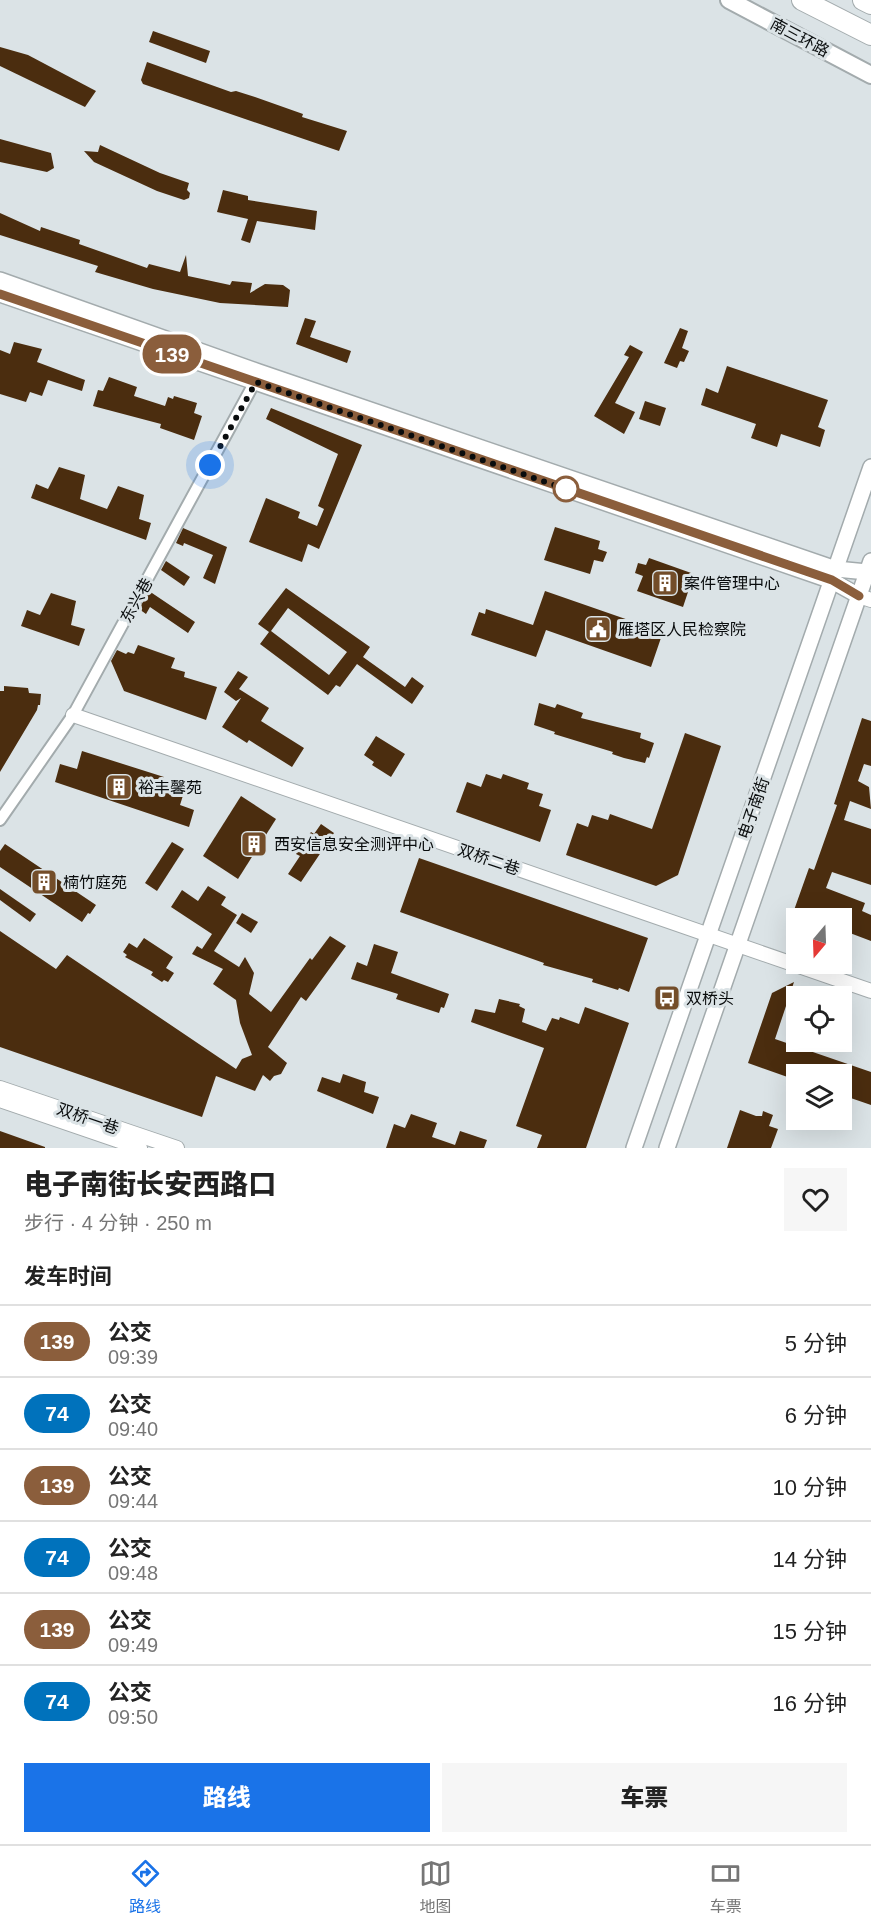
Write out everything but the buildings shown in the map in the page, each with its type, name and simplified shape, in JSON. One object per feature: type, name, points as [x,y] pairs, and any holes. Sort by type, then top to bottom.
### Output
[{"type":"highway","name":"南三环路","points":[[729,0],[871,75]]},
{"type":"highway","points":[[802,0],[871,35]]},
{"type":"highway","points":[[863,0],[871,4]]},
{"type":"main road","points":[[0,280],[257,377]]},
{"type":"main road","points":[[0,294],[257,377],[834,574],[865,598]]},
{"type":"main road","name":"电子南街","points":[[634,1148],[871,467]]},
{"type":"main road","points":[[834,574],[870,569]]},
{"type":"main road","name":"电子南街","points":[[667,1148],[738,945],[865,598],[870,569]]},
{"type":"street","name":"东兴巷","points":[[0,820],[73,715],[257,377]]},
{"type":"street","name":"双桥二巷","points":[[73,715],[871,991]]},
{"type":"street","name":"双桥一巷","points":[[0,1088],[177,1148]]},
{"type":"street","name":"双桥一巷","points":[[0,1100],[140,1148]]},
{"type":"bus line","name":"139","points":[[0,294],[832,580],[859,596]]},
{"type":"place","name":"案件管理中心","points":[[665,583]]},
{"type":"place","name":"雁塔区人民检察院","points":[[598,629]]},
{"type":"place","name":"裕丰馨苑","points":[[119,787]]},
{"type":"place","name":"西安信息安全测评中心","points":[[254,844]]},
{"type":"place","name":"楠竹庭苑","points":[[44,882]]},
{"type":"place","name":"双桥头","points":[[667,998]]},
{"type":"route","points":[[210,465],[256,382],[566,489]]}]
